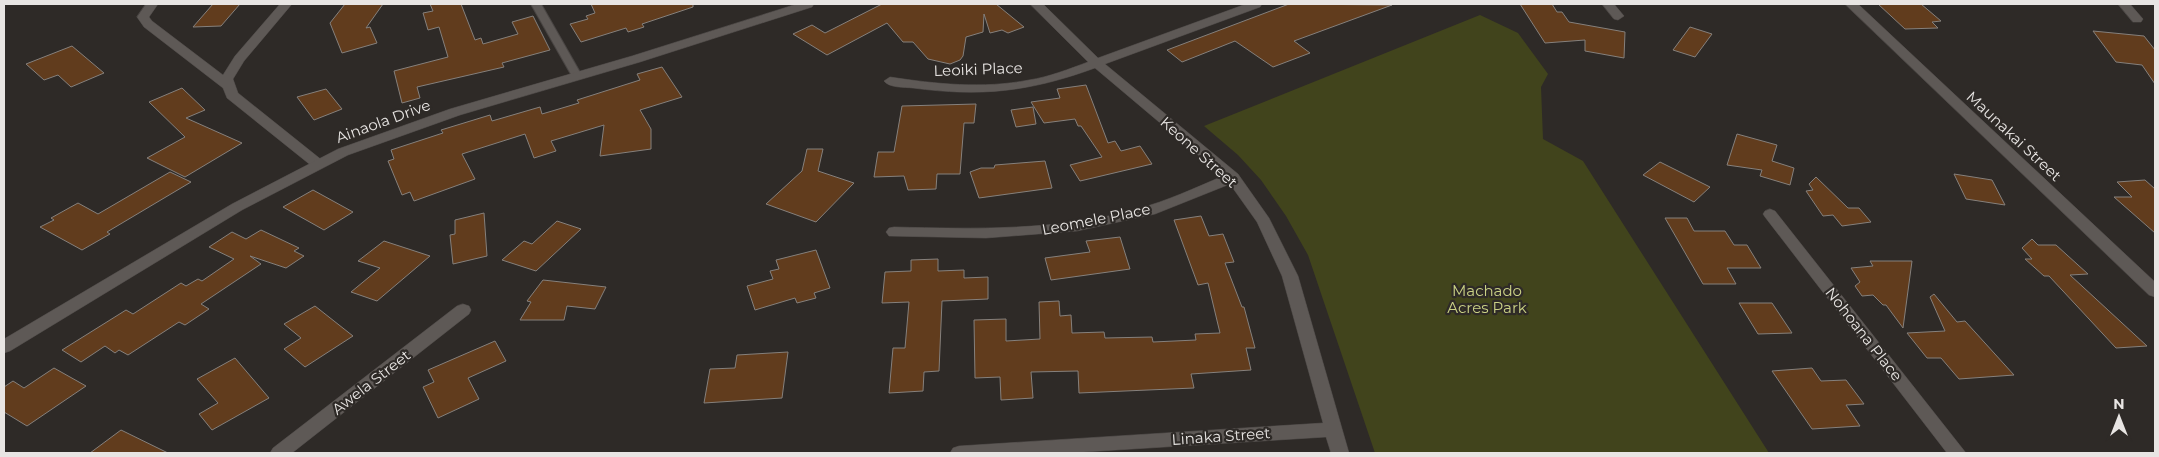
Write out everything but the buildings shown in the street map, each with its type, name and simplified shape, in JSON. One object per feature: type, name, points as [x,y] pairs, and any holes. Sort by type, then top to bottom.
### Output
[{"type":"street","points":[[152,4],[146,10],[143,17],[148,24],[230,87]]},
{"type":"street","points":[[286,4],[239,59],[227,79],[232,95],[318,164]]},
{"type":"street","points":[[759,18],[763,4]]},
{"type":"street","name":"Ainaola Drive","points":[[4,348],[237,207],[343,152],[455,112],[636,60],[759,18],[808,4]]},
{"type":"street","name":"Keone Street","points":[[1036,4],[1096,63],[1233,177],[1264,221],[1290,276],[1340,453]]},
{"type":"street","name":"Leoiki Place","points":[[890,81],[932,87],[995,88],[1030,84],[1096,63],[1256,4]]},
{"type":"street","points":[[1608,4],[1618,16]]},
{"type":"street","name":"Maunakai Street","points":[[1851,4],[2155,292]]},
{"type":"street","points":[[2124,4],[2137,18]]},
{"type":"street","name":"Leomele Place","points":[[894,232],[973,235],[1056,230],[1137,214],[1233,177]]},
{"type":"street","name":"Nohoana Place","points":[[1770,214],[1957,453]]},
{"type":"street","name":"Awela Street","points":[[279,453],[463,310]]},
{"type":"street","name":"Linaka Street","points":[[959,453],[1333,429]]},
{"type":"lane","points":[[536,4],[577,76]]},
{"type":"green space","name":"Machado Acres Park","points":[[1480,15],[1518,33],[1548,74],[1541,87],[1543,139],[1583,161],[1769,453],[1375,453],[1308,255],[1286,216],[1261,180],[1238,155],[1204,126]]}]
